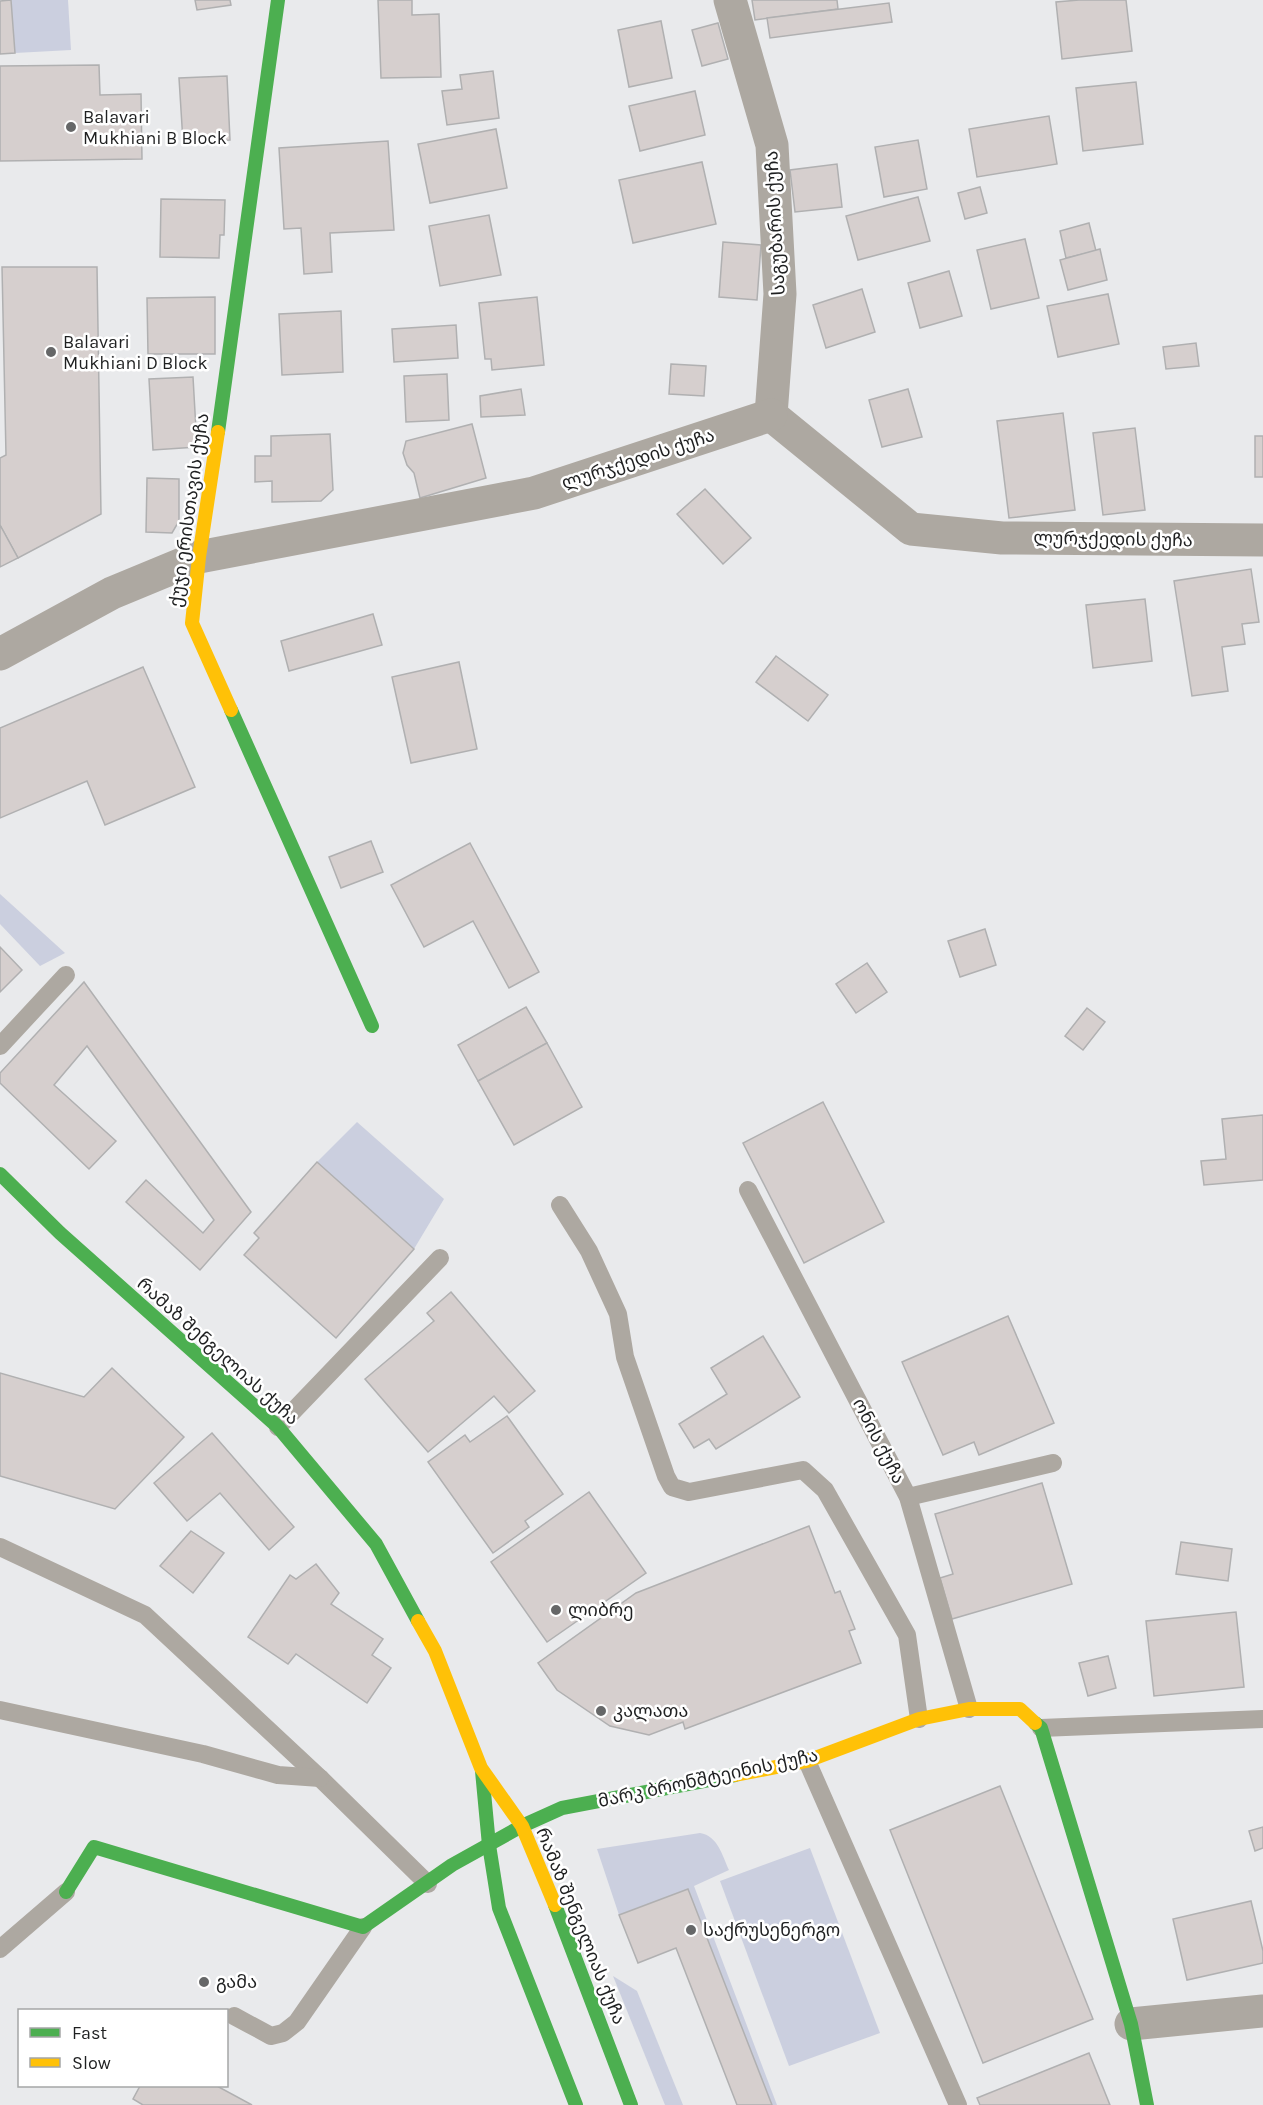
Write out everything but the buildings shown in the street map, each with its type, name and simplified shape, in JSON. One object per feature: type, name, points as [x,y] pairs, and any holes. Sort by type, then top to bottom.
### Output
[{"type":"street","name":"ქუჯი ერისთავის ქუჩა","points":[[278,0],[240,283],[199,557],[192,623],[372,1026]]},
{"type":"street","name":"საგუბარის ქუჩა","points":[[730,0],[772,145],[780,294],[771,416]]},
{"type":"street","name":"ლურჯქედის ქუჩა","points":[[0,654],[112,593],[199,557],[534,494],[771,416],[911,529],[1002,538],[1263,540]]},
{"type":"street","name":"რამაზ შენგელიას ქუჩა","points":[[0,1174],[60,1233],[278,1427],[376,1544],[435,1651],[482,1768],[522,1826],[631,2105]]},
{"type":"street","name":"მარკ ბრონშტეინის ქუჩა","points":[[363,1927],[452,1866],[522,1826],[562,1808],[807,1761],[919,1719],[969,1709],[1020,1708],[1041,1728]]},
{"type":"street","points":[[1041,1728],[1131,2024],[1147,2105]]},
{"type":"street","name":"რამაზ შენგელიას ქუჩა","points":[[482,1768],[489,1845],[499,1908],[576,2105]]},
{"type":"street","points":[[66,1892],[94,1847],[363,1927]]},
{"type":"street","points":[[1131,2024],[1263,2011]]},
{"type":"lane","points":[[0,1046],[66,975]]},
{"type":"lane","name":"ონის ქუჩა","points":[[748,1190],[908,1497],[969,1709]]},
{"type":"lane","points":[[560,1205],[589,1251],[618,1314],[625,1357],[666,1476],[672,1487],[689,1492],[802,1470],[825,1490],[907,1635],[919,1719]]},
{"type":"lane","points":[[278,1427],[440,1258]]},
{"type":"lane","points":[[908,1497],[1053,1463]]},
{"type":"lane","points":[[0,1547],[145,1615],[320,1778],[428,1884]]},
{"type":"lane","points":[[0,1710],[203,1754],[278,1775],[320,1778]]},
{"type":"lane","points":[[1041,1728],[1263,1719]]},
{"type":"lane","points":[[807,1761],[958,2105]]},
{"type":"lane","points":[[0,1949],[66,1892]]},
{"type":"lane","points":[[234,2016],[271,2036],[283,2033],[297,2022],[363,1927]]},
{"type":"shaded area","points":[[11,0],[68,0],[71,50],[15,53]]},
{"type":"shaded area","points":[[0,894],[65,953],[40,966],[0,924]]},
{"type":"shaded area","points":[[357,1122],[444,1199],[414,1249],[317,1162]]},
{"type":"shaded area","points":[[700,1833],[715,1842],[729,1870],[694,1886],[777,2105],[772,2105],[688,1889],[619,1915],[597,1849]]},
{"type":"shaded area","points":[[810,1848],[880,2033],[789,2066],[720,1881]]},
{"type":"shaded area","points":[[613,1976],[637,1991],[683,2105],[665,2105]]},
{"type":"traffic: fast","points":[[218,432],[278,0]]},
{"type":"traffic: fast","points":[[231,710],[372,1026]]},
{"type":"traffic: fast","points":[[0,1174],[60,1233],[278,1427],[376,1544],[418,1621]]},
{"type":"traffic: fast","points":[[1035,1723],[1041,1728],[1131,2024],[1147,2105]]},
{"type":"traffic: fast","points":[[482,1771],[489,1845],[499,1908],[576,2105]]},
{"type":"traffic: fast","points":[[66,1892],[94,1847],[363,1927],[452,1865],[522,1826],[562,1808],[735,1775]]},
{"type":"traffic: fast","points":[[555,1905],[631,2105]]},
{"type":"traffic: slow","points":[[218,432],[199,557],[192,623],[231,710]]},
{"type":"traffic: slow","points":[[418,1621],[435,1651],[481,1768],[522,1826],[555,1905]]},
{"type":"traffic: slow","points":[[735,1775],[807,1761],[919,1719],[969,1709],[1020,1709],[1035,1723]]},
{"type":"place","name":"Balavari Mukhiani B Block","points":[[71,127]]},
{"type":"place","name":"Balavari Mukhiani D Block","points":[[51,352]]},
{"type":"place","name":"ლიბრე","points":[[556,1610]]},
{"type":"place","name":"კალათა","points":[[601,1711]]},
{"type":"place","name":"საქრუსენერგო","points":[[691,1930]]},
{"type":"place","name":"გამა","points":[[204,1982]]}]
